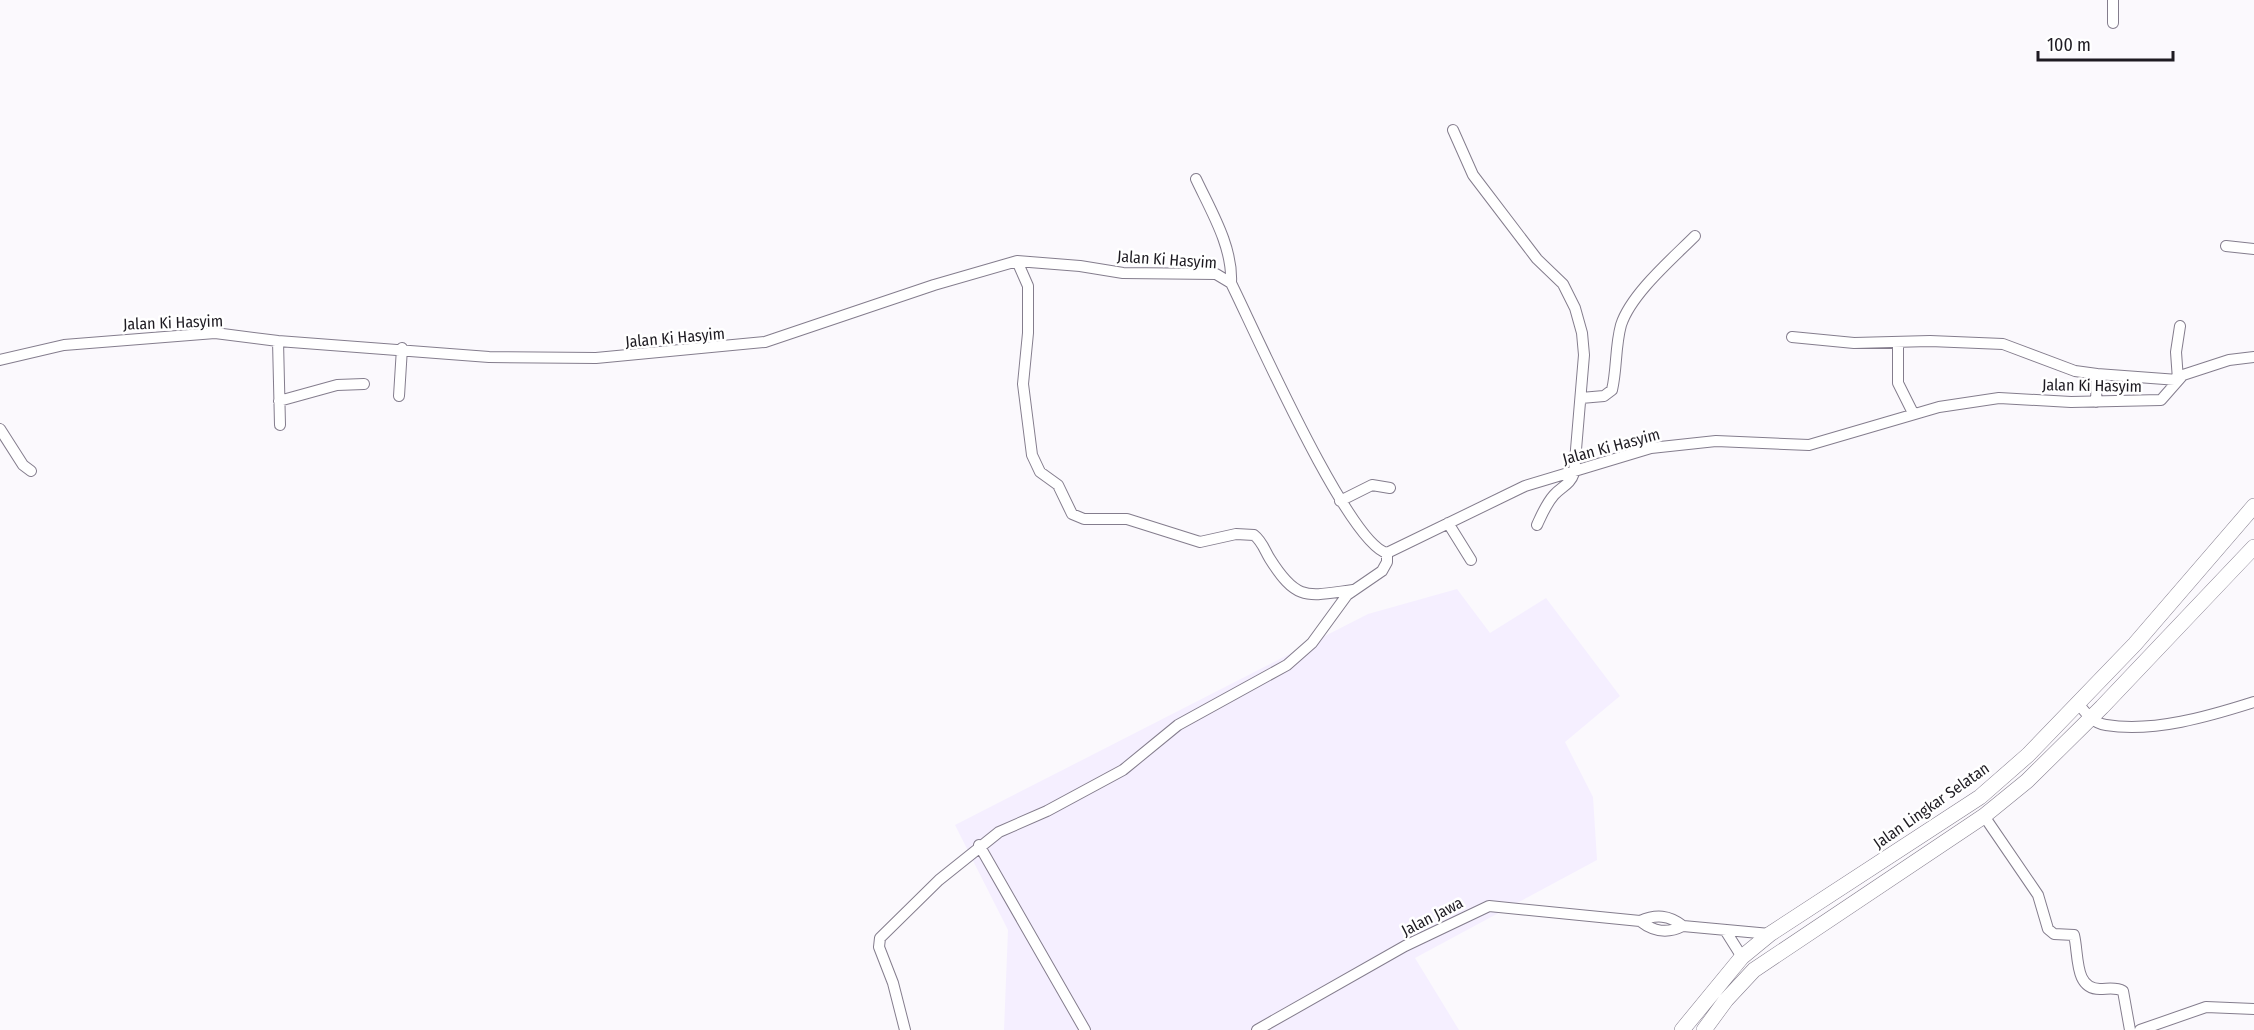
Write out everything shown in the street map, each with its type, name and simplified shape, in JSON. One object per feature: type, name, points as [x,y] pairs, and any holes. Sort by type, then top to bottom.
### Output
[{"type":"highway","name":"Jalan Lingkar Selatan","points":[[1682,1030],[1742,957],[1770,934],[1980,797],[2028,755],[2135,644],[2254,506]]},
{"type":"highway","points":[[1704,1030],[1726,1000],[1754,970],[1984,816],[2027,781],[2254,547]]},
{"type":"highway","points":[[1711,992],[1726,1000]]},
{"type":"street","points":[[2113,0],[2113,23]]},
{"type":"street","points":[[1453,130],[1473,175],[1537,259],[1563,284],[1579,320],[1583,344],[1574,473],[1570,483],[1560,488],[1548,503],[1537,525]]},
{"type":"street","points":[[1196,179],[1225,245],[1232,272],[1232,283]]},
{"type":"street","points":[[1581,398],[1604,396],[1612,390],[1619,336],[1625,317],[1658,274],[1695,236]]},
{"type":"street","points":[[2226,246],[2254,249]]},
{"type":"street","points":[[1017,261],[1028,286],[1028,333],[1023,384],[1032,455],[1040,472],[1058,485],[1072,514],[1084,519],[1127,519],[1200,542],[1236,534],[1254,535],[1281,576],[1300,593],[1314,595],[1353,590]]},
{"type":"street","name":"Jalan Ki Hasyim","points":[[0,360],[54,346],[127,338],[215,333],[278,341],[402,348],[541,360],[605,358],[749,345],[1017,261],[1080,266],[1123,273],[1216,274],[1232,283],[1340,501],[1376,547],[1387,553],[1525,486],[1651,448],[1716,441],[1809,445],[1953,403],[1999,398],[2096,402],[2161,400],[2183,375],[2222,362],[2254,357]]},
{"type":"street","points":[[1792,337],[1854,343],[2003,344],[2075,371],[2178,380],[2176,352],[2180,326]]},
{"type":"street","points":[[278,341],[280,425]]},
{"type":"street","points":[[1898,342],[1898,383],[1913,413]]},
{"type":"street","points":[[399,396],[402,348]]},
{"type":"street","points":[[2096,402],[2097,374]]},
{"type":"street","points":[[279,401],[337,385],[364,384]]},
{"type":"street","points":[[0,429],[23,465],[32,471]]},
{"type":"street","points":[[1340,501],[1371,485],[1390,488]]},
{"type":"street","points":[[1448,524],[1471,560]]},
{"type":"street","points":[[905,1030],[893,982],[878,942],[939,880],[980,845],[1008,827],[1047,811],[1123,770],[1178,725],[1287,664],[1312,643],[1347,595],[1382,571],[1387,562],[1387,553]]},
{"type":"street","points":[[2077,702],[2090,718],[2105,725],[2140,726],[2192,717],[2254,702]]},
{"type":"street","points":[[1984,816],[2038,895],[2048,929],[2054,934],[2074,935],[2083,983],[2094,989],[2120,989],[2123,992],[2130,1030]]},
{"type":"street","points":[[980,845],[1085,1030]]},
{"type":"street","name":"Jalan Jawa","points":[[1257,1030],[1405,946],[1483,908],[1500,905],[1640,921],[1650,917],[1672,918],[1683,926],[1770,934]]},
{"type":"street","points":[[1725,930],[1742,957]]},
{"type":"street","points":[[2140,1030],[2206,1008],[2254,1009]]},
{"type":"shaded area","points":[[1457,589],[1490,633],[1546,598],[1620,696],[1565,742],[1593,797],[1597,860],[1415,958],[1459,1030],[1004,1030],[1008,930],[955,825],[1368,614]]}]
